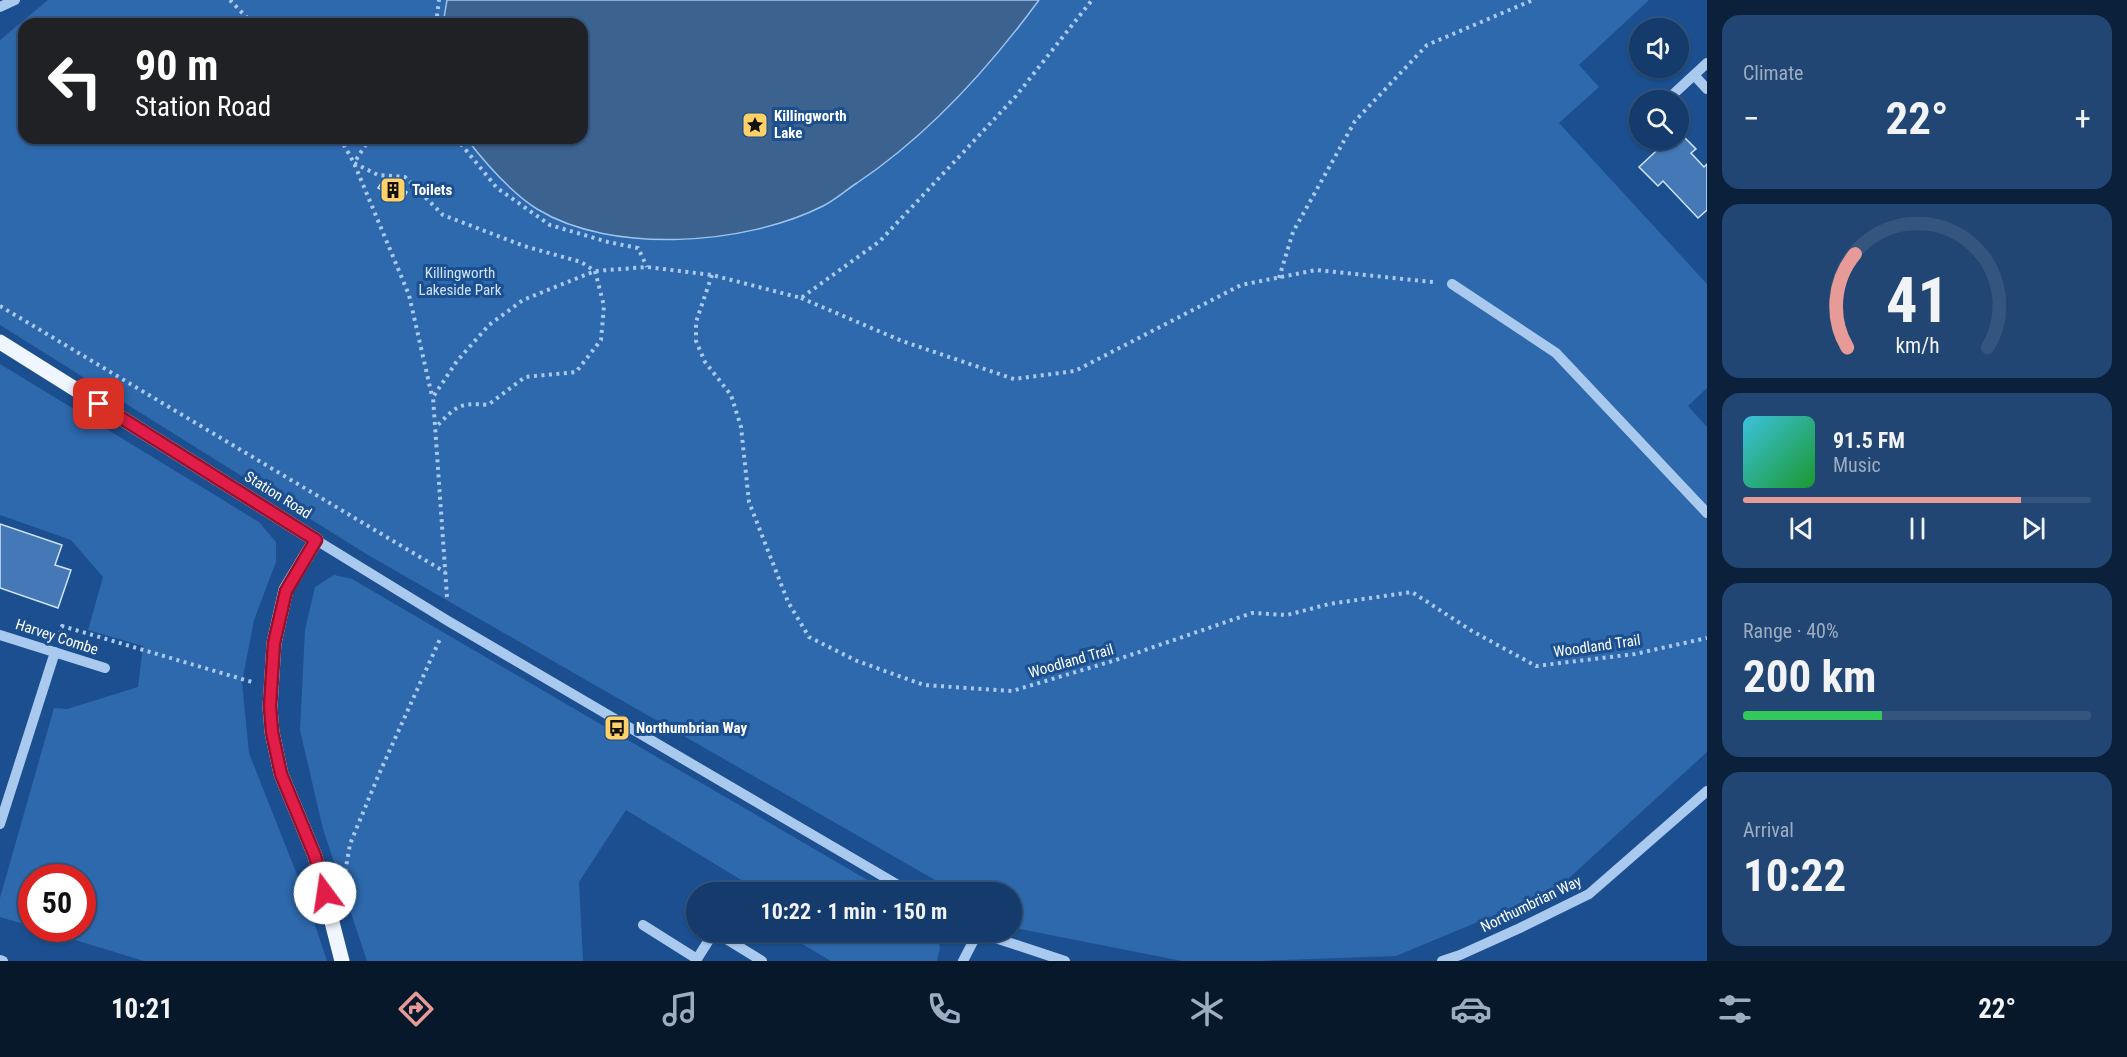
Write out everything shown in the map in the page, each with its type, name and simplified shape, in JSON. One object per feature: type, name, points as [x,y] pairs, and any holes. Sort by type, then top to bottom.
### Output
[{"type":"main road","name":"Station Road","points":[[0,342],[316,540],[286,591],[274,643],[270,687],[272,732],[281,774],[315,856],[342,961]]},
{"type":"street","points":[[0,7],[15,0]]},
{"type":"street","points":[[1678,90],[1707,63]]},
{"type":"street","points":[[1694,75],[1707,89]]},
{"type":"street","points":[[1452,284],[1556,353],[1707,513]]},
{"type":"street","points":[[316,540],[448,621],[893,882]]},
{"type":"street","name":"Harvey Combe","points":[[0,634],[105,668]]},
{"type":"street","points":[[0,824],[55,652]]},
{"type":"street","name":"Northumbrian Way","points":[[1442,961],[1521,928],[1589,894],[1707,791]]},
{"type":"street","points":[[643,926],[697,959],[708,942]]},
{"type":"street","points":[[731,942],[762,961]]},
{"type":"street","points":[[963,961],[972,942]]},
{"type":"street","points":[[1007,942],[1065,961]]},
{"type":"path","points":[[230,0],[246,18]]},
{"type":"path","points":[[437,18],[439,0]]},
{"type":"path","points":[[801,298],[880,241],[1016,96],[1092,0]]},
{"type":"path","points":[[1279,278],[1293,232],[1355,121],[1427,45],[1533,0]]},
{"type":"path","points":[[342,887],[350,844],[448,621],[433,397],[409,295],[354,163],[343,144]]},
{"type":"path","points":[[354,163],[366,144]]},
{"type":"path","points":[[461,144],[497,188],[550,225],[638,248],[647,267]]},
{"type":"path","points":[[354,163],[378,175],[405,177],[443,215],[524,246],[581,262],[595,271],[604,306],[601,340],[576,372],[525,377],[488,405],[470,403],[456,407],[435,428]]},
{"type":"path","points":[[433,397],[457,361],[489,324],[523,300],[595,271],[647,267],[712,275],[801,298],[902,341],[1014,378],[1075,371],[1241,285],[1316,270],[1452,284]]},
{"type":"path","name":"Woodland Trail","points":[[712,275],[696,322],[696,341],[705,362],[731,395],[741,427],[749,502],[788,602],[809,637],[868,665],[924,685],[1012,691],[1116,660],[1252,613],[1287,615],[1329,604],[1412,592],[1472,631],[1536,666],[1635,654],[1707,638]]},
{"type":"path","points":[[0,306],[445,572]]},
{"type":"path","points":[[55,652],[62,626],[270,687]]},
{"type":"green space","name":"Killingworth Lakeside Park","points":[[48,0],[1649,0],[1579,65],[1599,87],[1559,123],[1707,284],[1707,388],[1688,406],[1707,427],[1707,752],[1557,889],[1396,956],[1182,961],[1022,929],[1022,882],[939,882],[368,555],[0,325],[0,40],[18,25],[18,144],[588,144],[588,18],[26,18]]},
{"type":"green space","points":[[0,364],[259,522],[276,542],[276,562],[254,620],[242,682],[249,753],[305,895],[327,961],[144,961],[82,942],[96,942],[96,864],[18,864],[18,922],[0,917],[0,898],[54,708],[67,709],[138,687],[143,646],[88,630],[103,577],[71,540],[0,515]]},
{"type":"green space","points":[[334,575],[352,579],[871,882],[745,882],[626,810],[579,882],[583,961],[367,961],[323,829],[300,730],[305,630],[315,587]]},
{"type":"green space","points":[[799,942],[939,942],[940,948],[937,961],[831,961]]},
{"type":"shaded area","name":"Killingworth Lake","points":[[447,0],[1039,0],[978,75],[932,122],[883,164],[832,201],[792,219],[756,229],[718,236],[679,239],[640,239],[602,233],[568,224],[537,209],[517,194],[471,144],[588,144],[588,18],[444,18]]},
{"type":"building","points":[[1689,142],[1696,149],[1691,153],[1704,167],[1707,164],[1707,210],[1698,218],[1663,181],[1658,186],[1639,167],[1657,150],[1689,150]]},
{"type":"building","name":"Toilets","points":[[384,179],[407,192],[402,201],[378,188]]},
{"type":"building","points":[[0,524],[62,545],[55,565],[71,570],[58,608],[0,588]]},
{"type":"place","name":"Killingworth Lake","points":[[755,125]]},
{"type":"place","name":"Toilets","points":[[393,190]]},
{"type":"place","name":"Northumbrian Way","points":[[617,728]]},
{"type":"route","points":[[99,404],[316,540],[286,591],[274,643],[270,706],[272,732],[281,774],[315,856],[325,893]]}]
